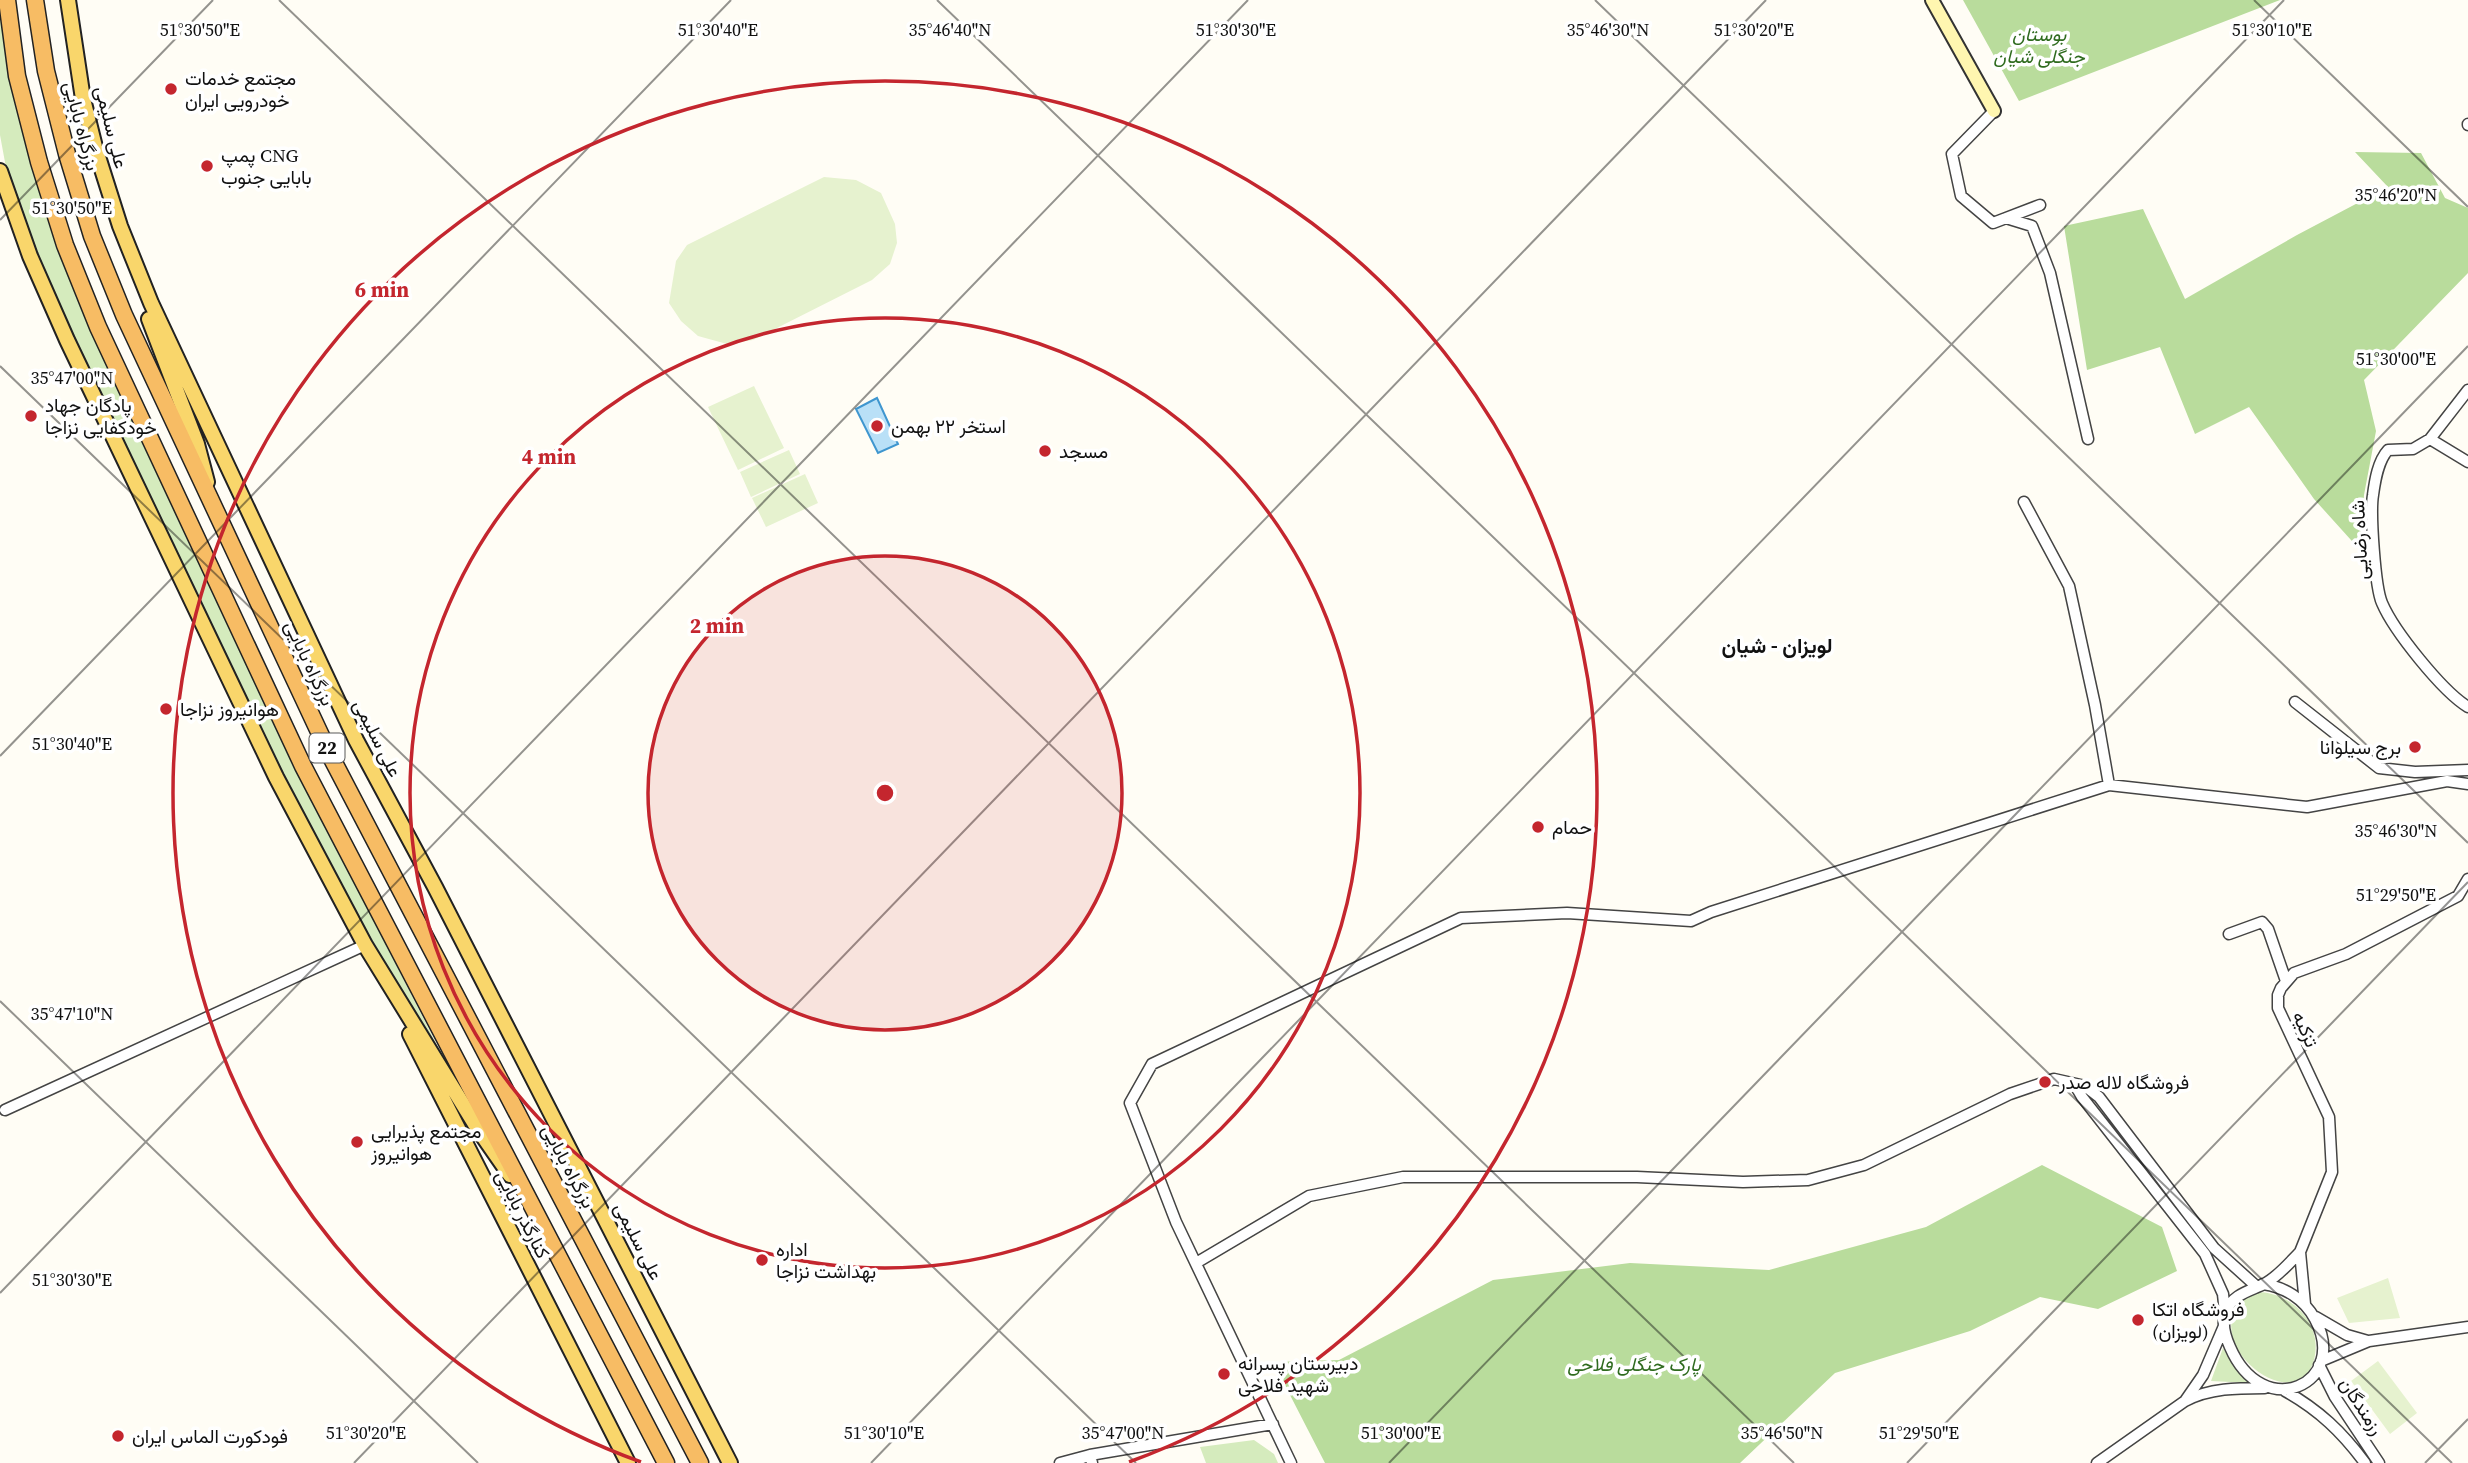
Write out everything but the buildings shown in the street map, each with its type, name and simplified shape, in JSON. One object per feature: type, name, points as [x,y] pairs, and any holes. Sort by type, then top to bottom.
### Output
[{"type":"highway","name":"22","points":[[6,0],[17,76],[39,162],[65,245],[98,327],[303,766],[666,1463]]},
{"type":"highway","name":"بزرگراه بابایی","points":[[35,0],[46,71],[66,154],[92,236],[124,315],[329,753],[700,1463]]},
{"type":"main road","name":"علی سلیمی","points":[[68,0],[83,99],[120,226],[152,303],[356,740],[436,887],[730,1463]]},
{"type":"main road","points":[[1932,0],[1994,111]]},
{"type":"main road","points":[[0,171],[6,203],[67,340],[276,777],[365,945],[478,1129],[542,1222]]},
{"type":"main road","points":[[120,226],[139,292],[197,444],[213,507]]},
{"type":"main road","name":"کنارگذر بابایی","points":[[365,945],[628,1463]]},
{"type":"street","points":[[1994,111],[1952,154],[1961,196],[1993,223],[2040,205]]},
{"type":"street","points":[[2006,218],[2032,226],[2050,273],[2088,439]]},
{"type":"street","points":[[2468,390],[2430,439],[2468,462]]},
{"type":"street","name":"شاه رضایی","points":[[2430,439],[2413,449],[2388,450],[2381,457],[2372,497],[2376,579],[2382,603],[2418,658],[2459,701],[2468,706]]},
{"type":"street","points":[[2024,502],[2069,586],[2109,785]]},
{"type":"street","points":[[2295,702],[2379,768],[2415,772],[2468,770]]},
{"type":"street","points":[[1291,1463],[1176,1222],[1130,1103],[1152,1064],[1461,918],[1567,913],[1691,921],[1711,912],[2109,785],[2307,807],[2447,781],[2468,784]]},
{"type":"street","points":[[2229,934],[2262,922],[2268,929],[2286,981],[2294,973],[2346,954],[2458,896],[2468,879]]},
{"type":"street","points":[[5,1110],[365,945]]},
{"type":"street","name":"تزکیه","points":[[2286,981],[2278,995],[2278,1008],[2304,1068],[2329,1116],[2332,1172],[2300,1252],[2305,1304]]},
{"type":"street","points":[[1196,1262],[1309,1196],[1403,1177],[1637,1177],[1743,1182],[1808,1180],[1864,1165],[2010,1094],[2054,1079],[2076,1085],[2210,1251],[2260,1285],[2282,1289],[2305,1304],[2314,1316],[2321,1336],[2320,1363]]},
{"type":"street","points":[[2185,1401],[2203,1375],[2224,1326],[2223,1294],[2210,1251]]},
{"type":"street","name":"تزکیه","points":[[2260,1285],[2300,1252]]},
{"type":"street","points":[[2225,1312],[2237,1298],[2260,1285]]},
{"type":"street","points":[[2314,1316],[2347,1335],[2369,1341]]},
{"type":"street","points":[[2224,1326],[2234,1356],[2257,1382],[2285,1391],[2307,1382],[2320,1363],[2369,1341],[2468,1327]]},
{"type":"street","name":"رزمندگان","points":[[2320,1363],[2334,1397],[2379,1463]]},
{"type":"street","points":[[2096,1463],[2198,1394],[2217,1390],[2270,1388]]},
{"type":"street","name":"رزمندگان","points":[[2285,1391],[2317,1410],[2333,1424],[2365,1463]]},
{"type":"street","points":[[1070,1463],[1273,1424]]},
{"type":"street","points":[[1060,1463],[1091,1459]]},
{"type":"green space","name":"بوستان جنگلی شیان","points":[[1963,0],[2280,0],[2019,101]]},
{"type":"green space","points":[[0,15],[11,84],[28,151],[48,217],[98,346],[267,707],[449,1069],[389,980],[317,845],[58,302],[9,184],[0,135]]},
{"type":"green space","points":[[2355,152],[2421,153],[2445,198],[2468,208],[2468,273],[2364,380],[2376,431],[2364,495],[2360,550],[2314,499],[2249,407],[2195,434],[2160,347],[2087,370],[2064,226],[2143,209],[2185,299],[2388,187]]},
{"type":"green space","points":[[824,177],[856,180],[881,193],[895,224],[897,243],[890,264],[872,280],[753,340],[727,344],[698,336],[681,321],[669,303],[676,261],[687,245]]},
{"type":"green space","points":[[754,386],[784,448],[738,470],[708,407]]},
{"type":"green space","points":[[789,450],[800,474],[751,497],[740,472]]},
{"type":"green space","points":[[805,474],[818,503],[766,527],[752,498]]},
{"type":"green space","name":"پارک جنگلی فلاحی","points":[[2042,1165],[2162,1227],[2177,1271],[2098,1309],[2040,1297],[1970,1331],[1835,1373],[1740,1463],[1325,1463],[1273,1362],[1339,1360],[1493,1280],[1630,1263],[1769,1270],[1926,1227]]},
{"type":"green space","points":[[2388,1278],[2400,1318],[2349,1323],[2337,1298]]},
{"type":"green space","points":[[2253,1292],[2278,1296],[2299,1309],[2307,1319],[2313,1330],[2315,1355],[2306,1375],[2290,1382],[2272,1379],[2253,1368],[2239,1351],[2231,1331],[2235,1311]]},
{"type":"green space","points":[[2223,1348],[2236,1369],[2250,1383],[2211,1381]]},
{"type":"green space","points":[[2378,1361],[2417,1413],[2390,1434],[2351,1381]]},
{"type":"green space","points":[[1254,1440],[1274,1454],[1278,1463],[1206,1463],[1200,1447]]},
{"type":"water","name":"استخر ۲۲ بهمن","points":[[877,398],[898,444],[878,453],[856,409]]},
{"type":"place","name":"مجتمع خدمات خودرویی ایران","points":[[171,89]]},
{"type":"place","name":"پمپ CNG بابایی جنوب","points":[[207,166]]},
{"type":"place","name":"پادگان جهاد خودکفایی نزاجا","points":[[31,416]]},
{"type":"place","name":"استخر ۲۲ بهمن","points":[[877,426]]},
{"type":"place","name":"مسجد","points":[[1045,451]]},
{"type":"place","name":"هوانیروز نزاجا","points":[[166,709]]},
{"type":"place","name":"برج سیلوانا","points":[[2415,747]]},
{"type":"place","name":"حمام","points":[[1538,827]]},
{"type":"place","name":"فروشگاه لاله صدر","points":[[2045,1082]]},
{"type":"place","name":"مجتمع پذیرایی هوانیروز","points":[[357,1142]]},
{"type":"place","name":"اداره بهداشت نزاجا","points":[[762,1260]]},
{"type":"place","name":"فروشگاه اتکا (لویزان)","points":[[2138,1320]]},
{"type":"place","name":"دبیرستان پسرانه شهید فلاحی","points":[[1224,1374]]},
{"type":"place","name":"فودکورت الماس ایران","points":[[118,1436]]},
{"type":"district","name":"لویزان - شیان","points":[[1777,646]]}]
